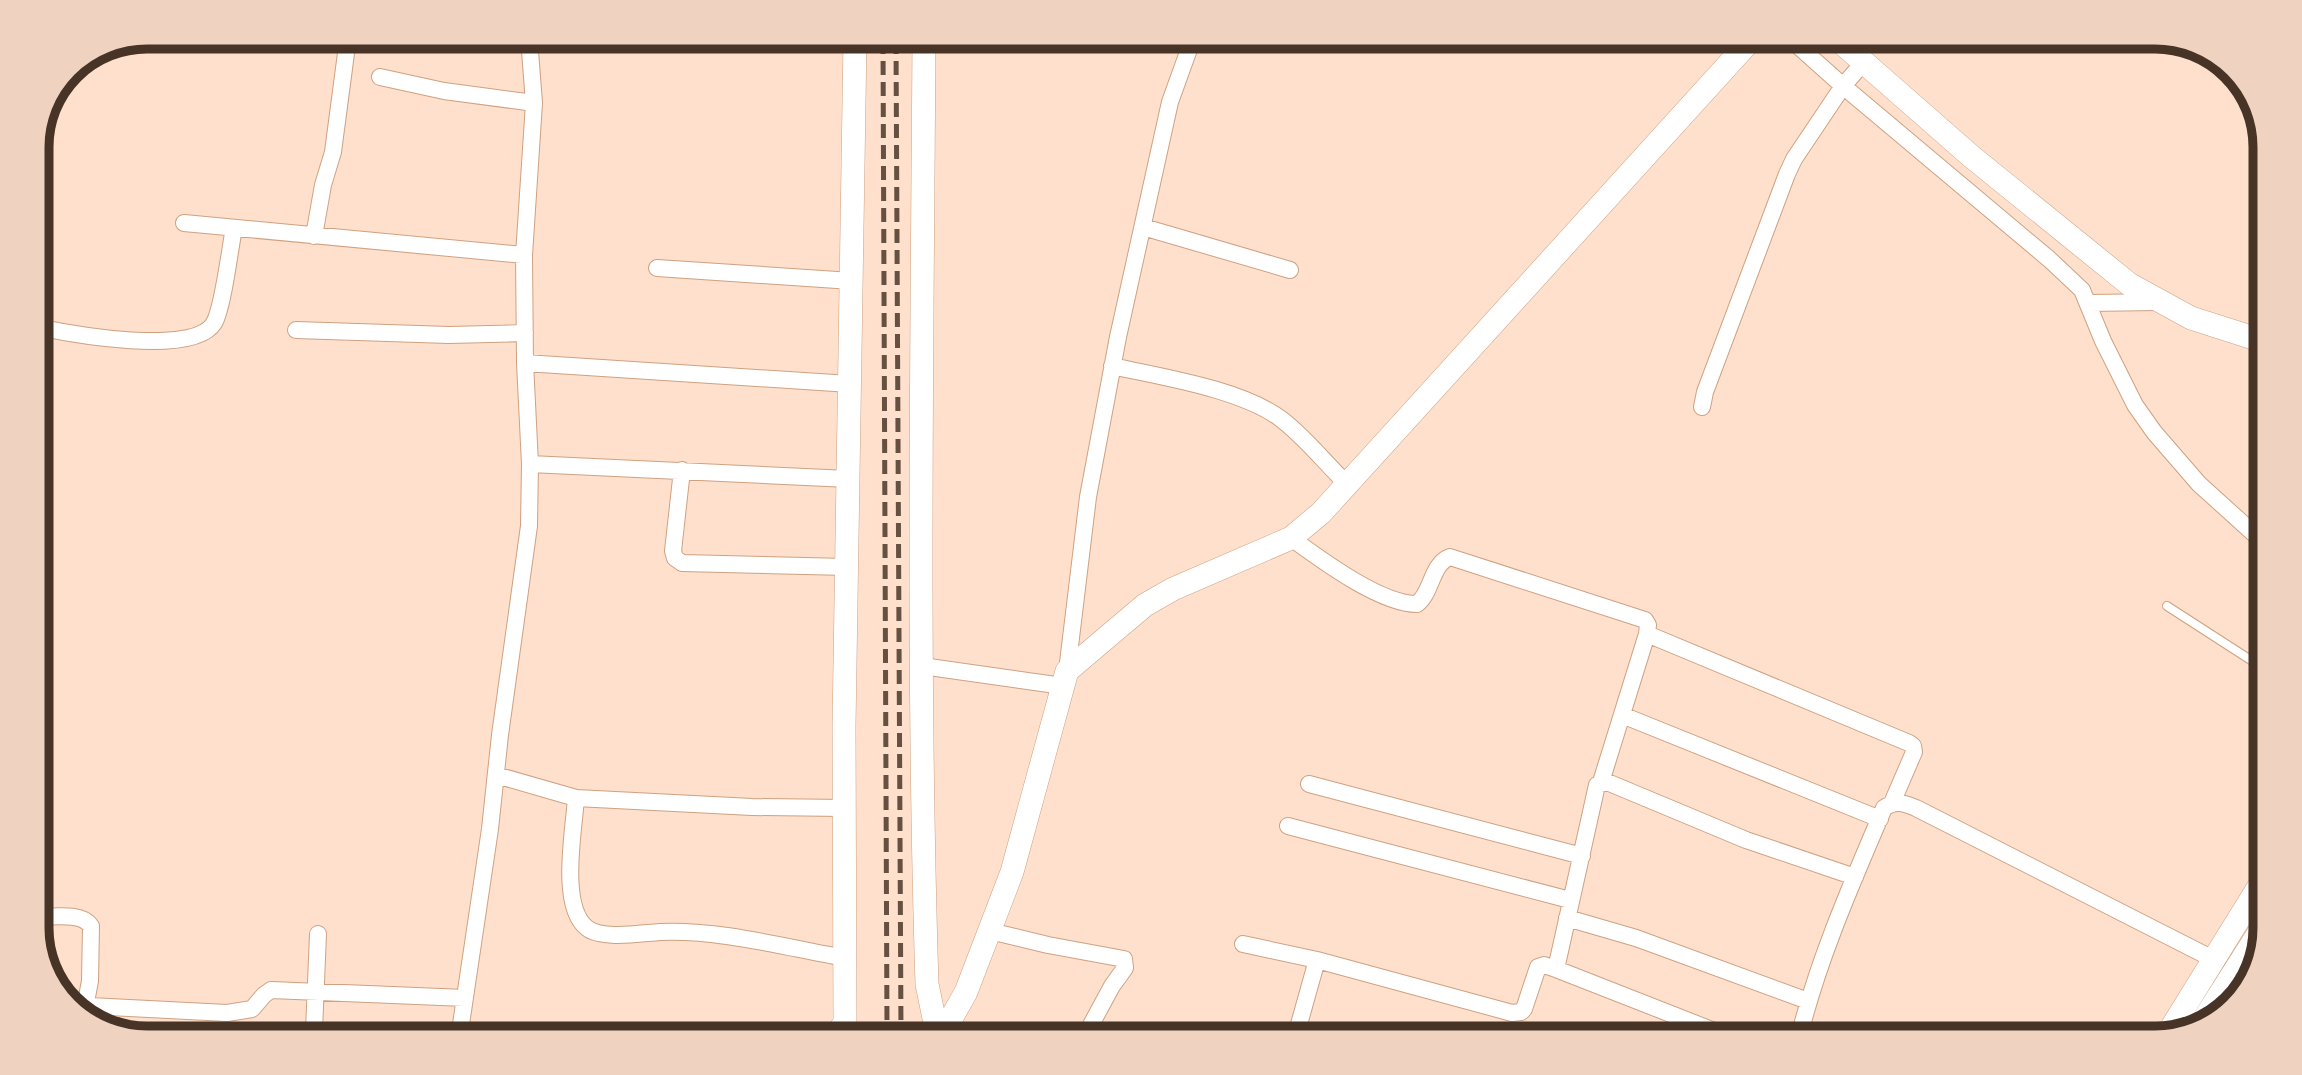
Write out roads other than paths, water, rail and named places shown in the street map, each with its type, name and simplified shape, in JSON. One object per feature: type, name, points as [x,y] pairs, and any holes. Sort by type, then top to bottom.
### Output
[{"type":"street","points":[[314,236],[326,172],[333,152],[347,49]]},
{"type":"street","points":[[461,1026],[529,526],[530,464],[524,333],[524,255],[534,103],[530,49]]},
{"type":"street","points":[[842,1026],[845,1022],[846,958],[845,808],[855,49]]},
{"type":"street","points":[[924,49],[920,535],[927,984],[936,1026]]},
{"type":"street","points":[[947,1026],[966,992],[1012,872],[1065,678],[1088,498],[1112,366],[1170,102],[1189,49]]},
{"type":"street","points":[[922,666],[1065,678],[1146,605],[1173,589],[1291,538],[1321,513],[1743,49]]},
{"type":"street","points":[[1802,49],[2072,279],[2089,303],[2124,385],[2154,432],[2199,484],[2253,533]]},
{"type":"street","points":[[1848,49],[2109,270],[2191,318],[2253,338]]},
{"type":"street","points":[[1702,407],[1704,392],[1787,174],[1843,86],[1863,63]]},
{"type":"street","points":[[380,78],[444,91],[534,103]]},
{"type":"street","points":[[184,223],[524,255]]},
{"type":"street","points":[[49,329],[139,342],[189,339],[202,335],[215,322],[234,228]]},
{"type":"street","points":[[1143,228],[1290,270]]},
{"type":"street","points":[[657,268],[852,281]]},
{"type":"street","points":[[2089,303],[2160,302]]},
{"type":"street","points":[[296,330],[449,335],[524,333]]},
{"type":"street","points":[[525,363],[850,384]]},
{"type":"street","points":[[1112,366],[1194,385],[1265,409],[1282,420],[1347,484]]},
{"type":"street","points":[[530,464],[849,479]]},
{"type":"street","points":[[682,470],[673,551],[675,558],[682,563],[848,567]]},
{"type":"street","points":[[1291,538],[1326,564],[1403,603],[1417,604],[1422,600],[1437,570],[1444,560],[1450,557],[1639,617],[1648,625],[1601,782],[1597,785],[1556,969]]},
{"type":"street","points":[[1647,634],[1909,743],[1913,752],[1892,803]]},
{"type":"street","points":[[1622,715],[1880,819]]},
{"type":"street","points":[[496,775],[576,798],[751,807],[845,808]]},
{"type":"street","points":[[1601,782],[1634,792],[1746,840],[1855,877]]},
{"type":"street","points":[[1309,784],[1582,856]]},
{"type":"street","points":[[576,798],[571,897],[577,915],[587,928],[599,933],[687,932],[846,958]]},
{"type":"street","points":[[1802,1026],[1831,933],[1884,808],[1892,803],[1903,803],[1916,808],[2213,959]]},
{"type":"street","points":[[1287,826],[1570,900]]},
{"type":"street","points":[[2174,1024],[2253,896]]},
{"type":"street","points":[[49,917],[80,918],[87,920],[91,926],[90,981],[86,1002],[90,1006],[227,1013],[252,1009],[271,990],[465,998]]},
{"type":"street","points":[[1567,918],[1636,938],[1808,1001]]},
{"type":"street","points":[[990,931],[1124,960],[1125,968],[1090,1026]]},
{"type":"street","points":[[314,1026],[318,934]]},
{"type":"street","points":[[1243,944],[1317,960],[1518,1013],[1524,1009],[1538,967],[1544,965],[1699,1026]]},
{"type":"street","points":[[2210,1010],[2251,945]]},
{"type":"street","points":[[1299,1026],[1317,960]]},
{"type":"lane","points":[[2167,606],[2253,661]]},
{"type":"railway","points":[[883,49],[887,1026]]},
{"type":"railway","points":[[896,49],[901,1026]]}]
